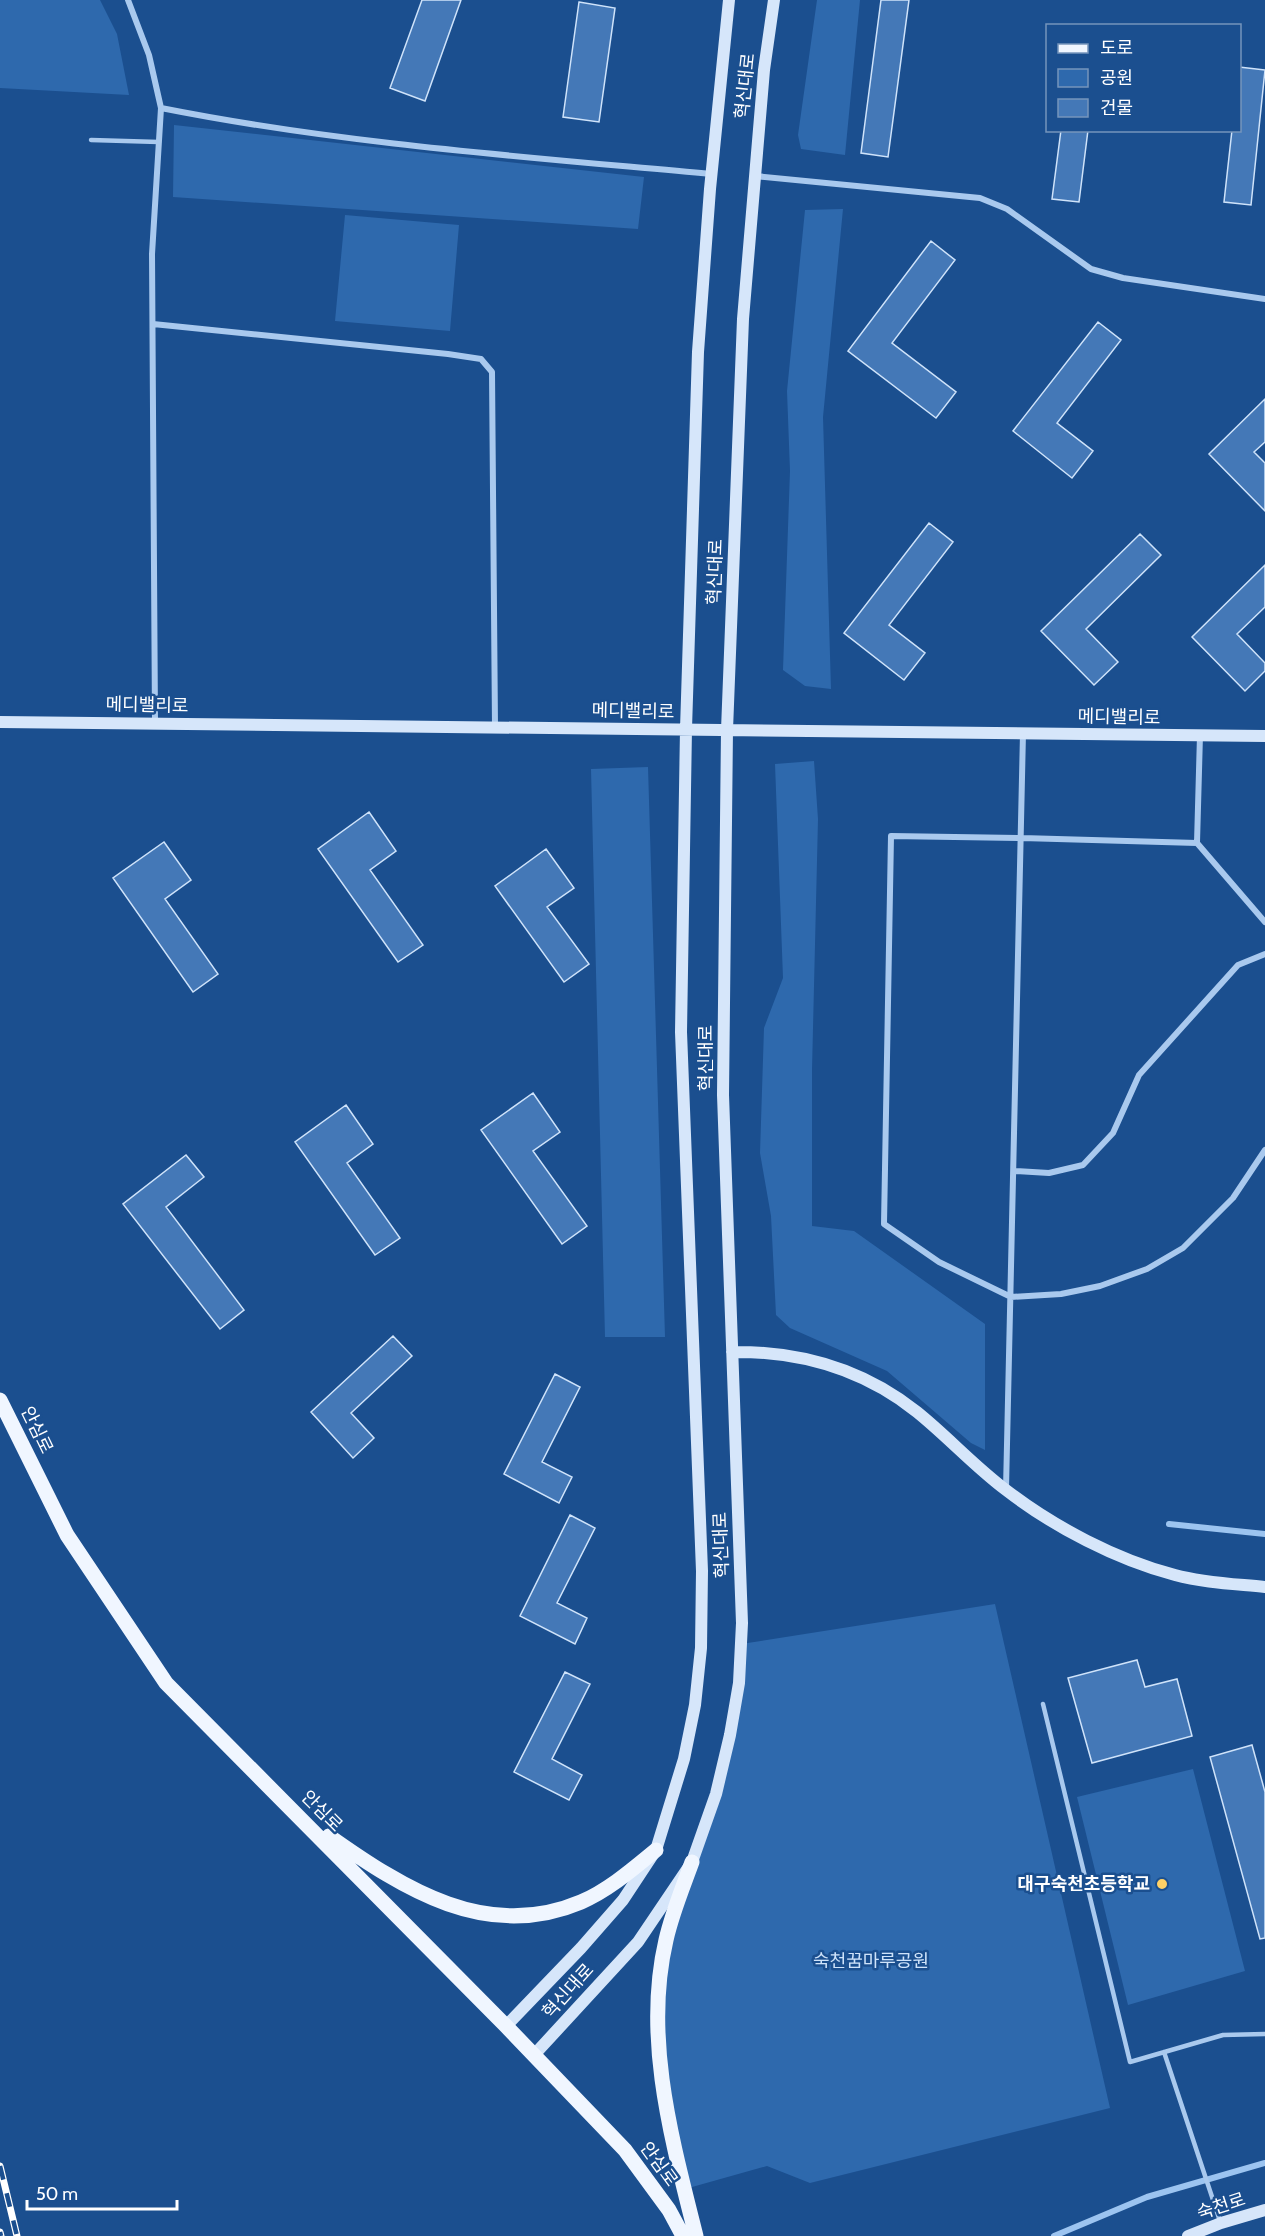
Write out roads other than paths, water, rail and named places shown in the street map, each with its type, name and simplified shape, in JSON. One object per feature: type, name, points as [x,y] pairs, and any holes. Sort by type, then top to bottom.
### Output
[{"type":"main road","points":[[506,2026],[581,1948],[623,1900],[656,1850],[684,1760],[701,1648],[702,1570],[681,1032],[686,729],[699,352],[712,174],[729,0]]},
{"type":"main road","name":"혁신대로","points":[[534,2055],[638,1942],[692,1862],[716,1794],[739,1683],[742,1623],[723,1095],[727,730],[742,319],[764,70],[774,0]]},
{"type":"main road","name":"메디밸리로","points":[[0,722],[1265,736]]},
{"type":"main road","points":[[732,1352],[761,1351],[833,1365],[882,1387],[917,1412],[1006,1491],[1074,1534],[1131,1562],[1177,1576],[1265,1587]]},
{"type":"main road","name":"안심로","points":[[0,1400],[67,1535],[166,1683],[299,1815],[625,2150],[669,2210],[684,2236]]},
{"type":"main road","points":[[299,1815],[381,1872],[415,1891],[464,1910],[494,1916],[543,1913],[584,1901],[632,1870],[656,1850]]},
{"type":"main road","points":[[692,1862],[666,1940],[657,2007],[662,2075],[676,2155],[696,2236]]},
{"type":"main road","name":"숙천로","points":[[1188,2236],[1221,2223],[1265,2211]]},
{"type":"street","points":[[128,0],[149,55],[161,108],[152,254],[155,723]]},
{"type":"street","points":[[161,108],[227,121],[385,143],[712,174]]},
{"type":"street","points":[[755,176],[980,198],[1007,209],[1091,269],[1123,278],[1265,299]]},
{"type":"street","points":[[153,324],[481,359],[492,372],[495,727]]},
{"type":"street","points":[[1006,1491],[1023,733]]},
{"type":"street","points":[[1200,735],[1197,843],[1265,922]]},
{"type":"street","points":[[1197,843],[891,836],[884,1224],[939,1262],[1011,1297],[1061,1293],[1100,1286],[1147,1269],[1183,1248],[1233,1198],[1265,1150]]},
{"type":"street","points":[[1014,1171],[1049,1173],[1083,1165],[1113,1133],[1139,1075],[1238,965],[1265,954]]},
{"type":"lane","points":[[91,140],[159,142]]},
{"type":"lane","points":[[1042,1704],[1130,2062],[1223,2035],[1265,2034]]},
{"type":"lane","points":[[1164,2052],[1221,2223]]},
{"type":"waterway","points":[[1169,1524],[1265,1534]]},
{"type":"waterway","points":[[1054,2236],[1147,2197],[1265,2163]]},
{"type":"railway","points":[[0,2166],[17,2236]]},
{"type":"railway","points":[[0,2232],[1,2236]]},
{"type":"place","name":"대구숙천초등학교","points":[[1162,1884]]},
{"type":"park label","name":"숙천꿈마루공원","points":[[871,1961]]}]
